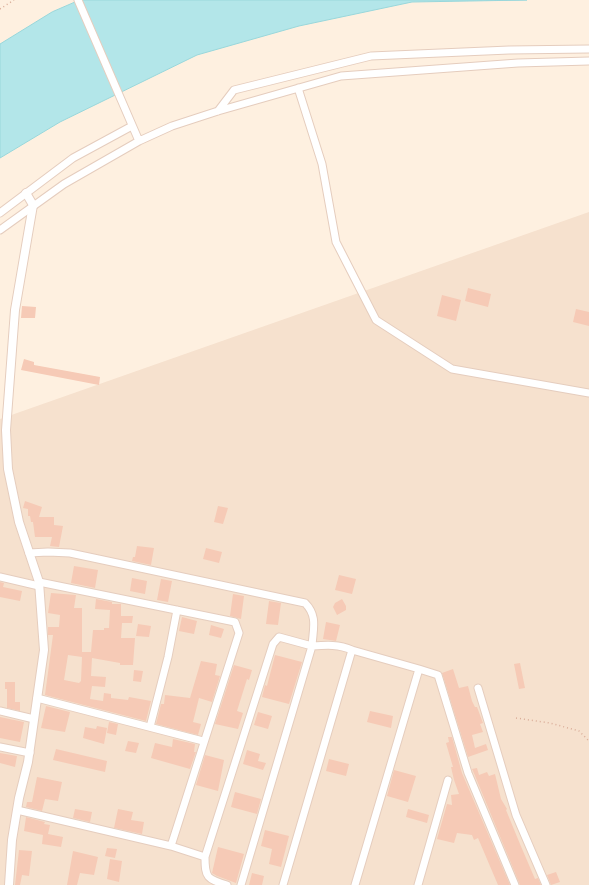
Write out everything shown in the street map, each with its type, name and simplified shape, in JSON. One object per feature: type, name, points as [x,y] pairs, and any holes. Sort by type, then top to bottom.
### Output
[{"type":"street","points":[[78,0],[139,141]]},
{"type":"street","points":[[218,111],[234,90],[371,56],[509,50],[589,49]]},
{"type":"street","points":[[0,230],[64,184],[139,141],[172,126],[298,88],[341,76],[518,62],[589,61]]},
{"type":"street","points":[[298,88],[322,164],[336,242],[376,320],[452,369],[589,393]]},
{"type":"street","points":[[0,213],[73,158],[132,126]]},
{"type":"street","points":[[9,885],[12,840],[30,753],[44,650],[39,584],[19,522],[8,469],[6,430],[14,310],[33,205],[26,192]]},
{"type":"street","points":[[29,554],[48,552],[70,554],[305,603],[313,611],[314,622],[312,646],[241,885]]},
{"type":"street","points":[[0,578],[39,584],[235,622],[239,633],[203,741],[171,846]]},
{"type":"street","points":[[150,727],[168,661],[177,610]]},
{"type":"street","points":[[227,885],[212,880],[207,876],[205,870],[205,857],[273,644],[279,637],[312,646],[345,646],[352,650],[438,675],[468,773],[515,885]]},
{"type":"street","points":[[283,885],[352,650]]},
{"type":"street","points":[[355,885],[419,669]]},
{"type":"street","points":[[478,688],[516,815],[546,885]]},
{"type":"street","points":[[37,698],[203,741]]},
{"type":"street","points":[[0,711],[34,719]]},
{"type":"street","points":[[0,747],[30,753]]},
{"type":"street","points":[[418,885],[448,780]]},
{"type":"street","points":[[17,810],[171,846],[205,857]]},
{"type":"path","points":[[0,9],[14,0]]},
{"type":"path","points":[[516,718],[550,723],[579,730],[589,741]]},
{"type":"shaded area","points":[[589,212],[589,885],[0,885],[0,419]]},
{"type":"water","points":[[80,0],[527,0],[412,2],[299,26],[197,55],[60,122],[0,158],[0,44],[52,12]]},
{"type":"building","points":[[468,288],[491,294],[488,307],[465,301]]},
{"type":"building","points":[[442,295],[461,300],[456,321],[437,316]]},
{"type":"building","points":[[22,306],[36,307],[35,318],[21,318]]},
{"type":"building","points":[[576,309],[589,312],[589,326],[573,322]]},
{"type":"building","points":[[24,359],[34,362],[34,365],[100,377],[99,385],[21,370]]},
{"type":"building","points":[[25,501],[42,507],[39,517],[54,517],[54,525],[63,526],[59,547],[50,546],[52,537],[35,537],[33,522],[31,522],[30,516],[28,516],[28,509],[23,508]]},
{"type":"building","points":[[218,506],[228,508],[223,524],[214,522]]},
{"type":"building","points":[[137,546],[154,548],[151,565],[132,561],[133,557],[135,557]]},
{"type":"building","points":[[206,548],[222,552],[219,563],[203,559]]},
{"type":"building","points":[[74,566],[98,570],[95,588],[71,583]]},
{"type":"building","points":[[339,575],[356,579],[352,594],[335,590]]},
{"type":"building","points":[[132,578],[147,581],[145,594],[130,591]]},
{"type":"building","points":[[161,579],[172,581],[168,602],[157,600]]},
{"type":"building","points":[[0,582],[4,583],[3,587],[22,591],[20,601],[0,597]]},
{"type":"building","points":[[51,593],[76,595],[74,608],[82,608],[82,652],[91,652],[93,630],[104,630],[104,628],[109,628],[110,610],[95,609],[96,599],[112,602],[112,604],[121,604],[121,616],[133,616],[132,623],[122,623],[121,638],[135,638],[133,665],[120,665],[120,663],[92,658],[91,676],[106,677],[105,687],[92,686],[90,699],[103,701],[104,693],[111,694],[111,698],[128,700],[129,697],[151,701],[146,721],[45,695],[53,635],[48,635],[48,627],[59,627],[60,615],[48,613]],"holes":[[[68,655],[82,657],[81,681],[79,683],[64,680]]]},
{"type":"building","points":[[233,594],[244,596],[241,619],[230,616]]},
{"type":"building","points":[[342,599],[346,606],[346,610],[337,615],[333,607],[335,603]]},
{"type":"building","points":[[269,601],[281,603],[278,625],[266,624]]},
{"type":"building","points":[[182,617],[197,621],[194,634],[179,631]]},
{"type":"building","points":[[326,622],[340,625],[336,641],[323,639]]},
{"type":"building","points":[[138,624],[151,626],[149,637],[136,636]]},
{"type":"building","points":[[211,625],[224,629],[221,638],[209,635]]},
{"type":"building","points":[[275,655],[302,662],[289,704],[262,697],[265,685],[267,686]]},
{"type":"building","points":[[201,661],[217,664],[215,675],[220,676],[212,702],[199,698],[193,722],[201,724],[198,735],[156,724],[161,704],[164,704],[165,695],[190,698]]},
{"type":"building","points":[[520,663],[525,688],[519,689],[514,664]]},
{"type":"building","points":[[234,665],[252,670],[249,680],[247,679],[237,711],[243,713],[238,729],[215,724]]},
{"type":"building","points":[[453,669],[459,688],[468,686],[472,701],[475,707],[477,707],[483,723],[480,724],[483,732],[472,735],[475,748],[486,744],[488,750],[468,757],[442,673]]},
{"type":"building","points":[[134,670],[143,671],[141,682],[133,681]]},
{"type":"building","points":[[5,682],[15,682],[15,702],[20,702],[20,711],[7,708],[7,689],[5,689]]},
{"type":"building","points":[[46,706],[70,712],[65,732],[41,728]]},
{"type":"building","points":[[370,711],[393,716],[391,728],[367,722]]},
{"type":"building","points":[[258,712],[272,716],[268,729],[254,725]]},
{"type":"building","points":[[0,717],[24,722],[20,742],[0,738]]},
{"type":"building","points":[[109,722],[118,724],[116,735],[107,733]]},
{"type":"building","points":[[97,726],[107,728],[104,744],[83,738],[85,727],[96,729]]},
{"type":"building","points":[[448,737],[452,737],[462,773],[510,885],[498,885],[478,838],[474,840],[472,835],[457,833],[454,843],[437,839],[447,804],[452,805],[451,795],[459,794],[454,780],[451,767],[453,767],[446,743],[449,742]]},
{"type":"building","points":[[173,739],[195,744],[194,752],[196,752],[190,769],[151,758],[155,743],[172,747]]},
{"type":"building","points":[[128,741],[139,743],[136,753],[125,751]]},
{"type":"building","points":[[56,749],[107,761],[105,772],[53,760]]},
{"type":"building","points":[[247,750],[260,754],[258,761],[266,763],[263,770],[243,764]]},
{"type":"building","points":[[0,753],[17,756],[15,767],[0,763]]},
{"type":"building","points":[[205,755],[224,760],[218,791],[196,785]]},
{"type":"building","points":[[329,759],[349,764],[346,776],[326,771]]},
{"type":"building","points":[[477,768],[479,775],[487,772],[489,776],[495,774],[501,799],[507,809],[506,810],[535,879],[538,878],[541,885],[520,885],[472,769]]},
{"type":"building","points":[[394,770],[416,776],[408,802],[387,796]]},
{"type":"building","points":[[37,777],[62,782],[58,801],[45,799],[42,811],[26,807],[27,802],[32,802]]},
{"type":"building","points":[[235,792],[261,799],[257,814],[231,807]]},
{"type":"building","points":[[75,809],[92,812],[90,822],[73,818]]},
{"type":"building","points":[[118,809],[133,812],[131,820],[144,822],[142,834],[114,828]]},
{"type":"building","points":[[408,809],[429,815],[427,823],[406,817]]},
{"type":"building","points":[[26,817],[45,822],[44,824],[50,825],[48,834],[63,837],[61,847],[42,844],[43,835],[24,831]]},
{"type":"building","points":[[265,830],[289,836],[281,867],[269,864],[272,849],[261,846]]},
{"type":"building","points":[[218,847],[244,854],[236,883],[212,873]]},
{"type":"building","points":[[107,848],[117,849],[115,858],[105,856]]},
{"type":"building","points":[[19,850],[32,851],[29,876],[22,875],[20,885],[15,885]]},
{"type":"building","points":[[73,851],[98,857],[94,875],[80,873],[77,885],[67,885]]},
{"type":"building","points":[[110,859],[122,861],[119,882],[107,879]]},
{"type":"building","points":[[556,872],[560,882],[551,885],[547,875]]},
{"type":"building","points":[[252,873],[264,876],[262,885],[249,885]]}]
